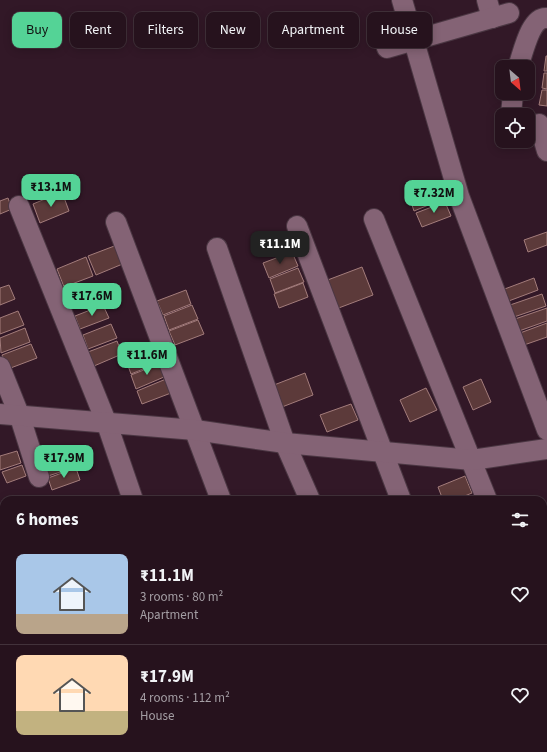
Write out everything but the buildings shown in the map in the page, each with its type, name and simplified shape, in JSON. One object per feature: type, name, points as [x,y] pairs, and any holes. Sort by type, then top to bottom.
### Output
[{"type":"street","points":[[402,0],[406,12]]},
{"type":"street","points":[[432,33],[496,10]]},
{"type":"street","points":[[520,60],[532,25],[539,20],[547,18]]},
{"type":"street","points":[[417,48],[459,196],[547,430]]},
{"type":"street","points":[[538,124],[547,151]]},
{"type":"street","points":[[19,206],[107,424],[132,496]]},
{"type":"street","points":[[374,219],[486,496]]},
{"type":"street","points":[[116,222],[219,496]]},
{"type":"street","points":[[297,226],[399,496]]},
{"type":"street","points":[[217,248],[285,443],[308,496]]},
{"type":"street","points":[[0,367],[20,417],[39,477]]},
{"type":"street","points":[[0,414],[20,417],[194,430],[285,443],[472,460],[547,449]]}]
